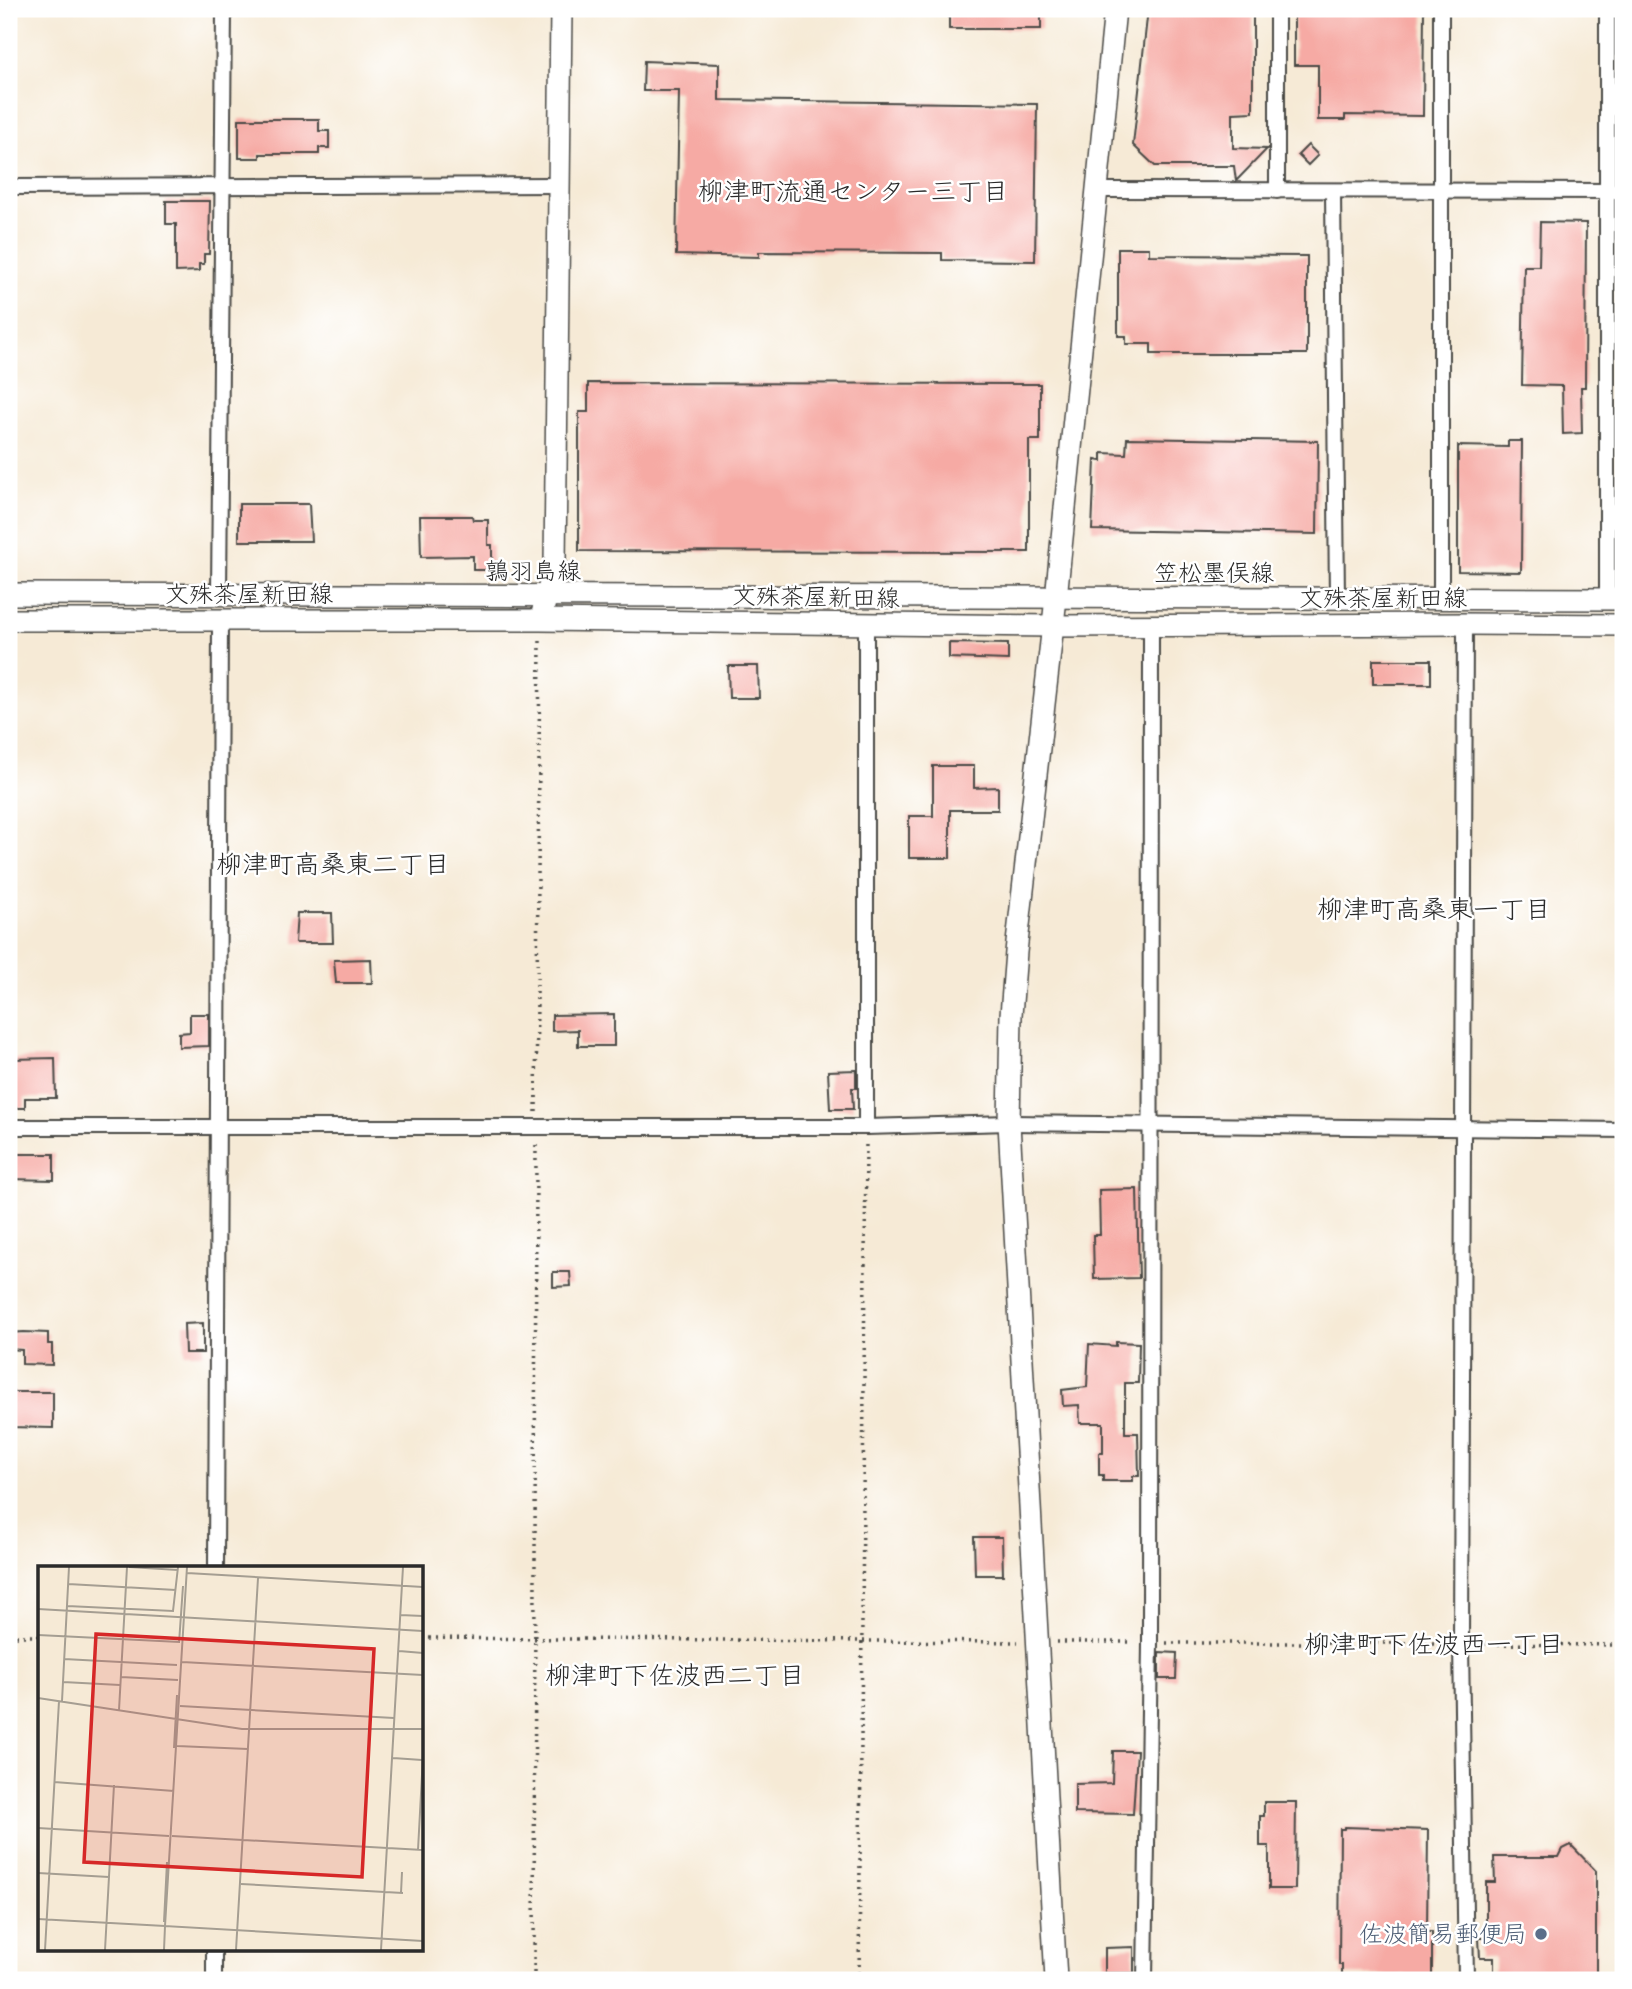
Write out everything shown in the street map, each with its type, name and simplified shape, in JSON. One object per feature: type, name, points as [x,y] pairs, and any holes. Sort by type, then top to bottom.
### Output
[{"type":"main road","points":[[540,620],[555,564],[561,9]]},
{"type":"main road","points":[[1056,1980],[1008,1076],[1013,990],[1056,598],[1115,9]]},
{"type":"main road","name":"鶉羽島線","points":[[9,594],[1056,598]]},
{"type":"main road","name":"笠松墨俣線","points":[[1056,598],[1615,599]]},
{"type":"main road","name":"文殊茶屋新田線","points":[[9,620],[540,620],[1053,626],[1623,625]]},
{"type":"street","points":[[219,594],[224,9]]},
{"type":"street","points":[[1277,9],[1277,191]]},
{"type":"street","points":[[1441,9],[1441,590]]},
{"type":"street","points":[[1607,9],[1606,191],[1615,599]]},
{"type":"street","points":[[9,187],[560,185]]},
{"type":"street","points":[[1096,190],[1623,191]]},
{"type":"street","points":[[1333,191],[1337,600]]},
{"type":"street","points":[[216,1566],[220,620]]},
{"type":"street","points":[[866,624],[866,1127]]},
{"type":"street","points":[[1465,624],[1461,1644],[1466,1980]]},
{"type":"street","points":[[1145,1980],[1150,1643],[1151,625]]},
{"type":"street","points":[[9,1127],[866,1127],[1009,1123],[1623,1130]]},
{"type":"street","points":[[214,1951],[214,1980]]},
{"type":"path","points":[[534,1980],[540,620]]},
{"type":"path","points":[[859,1980],[866,1127]]},
{"type":"path","points":[[9,1636],[38,1636]]},
{"type":"path","points":[[424,1638],[1623,1645]]},
{"type":"building","points":[[949,9],[1041,9],[1041,29],[949,29]]},
{"type":"building","points":[[1148,9],[1253,9],[1253,112],[1233,113],[1233,148],[1267,149],[1236,181],[1234,166],[1155,166],[1133,145]]},
{"type":"building","points":[[1294,9],[1424,9],[1423,116],[1345,115],[1345,120],[1318,120],[1318,65],[1294,65]]},
{"type":"building","points":[[644,61],[719,64],[719,100],[1037,104],[1035,261],[942,260],[942,253],[759,252],[759,257],[676,255],[679,91],[643,91]]},
{"type":"building","points":[[239,119],[319,119],[319,131],[329,131],[329,148],[319,148],[319,154],[260,154],[260,158],[239,158]]},
{"type":"building","points":[[1308,145],[1318,155],[1308,165],[1298,155]]},
{"type":"building","points":[[166,201],[210,201],[209,254],[204,254],[204,264],[199,264],[199,271],[176,272],[176,224],[166,224]]},
{"type":"building","points":[[1540,222],[1586,223],[1585,387],[1581,387],[1582,433],[1563,434],[1562,386],[1522,385],[1524,266],[1539,266]]},
{"type":"building","points":[[1118,248],[1149,248],[1149,255],[1307,256],[1307,354],[1151,354],[1151,344],[1126,344],[1126,336],[1118,336]]},
{"type":"building","points":[[588,383],[1040,384],[1040,440],[1029,440],[1029,552],[579,551],[579,412],[588,412]]},
{"type":"building","points":[[1127,438],[1318,441],[1317,534],[1092,530],[1095,460],[1102,461],[1102,453],[1126,454]]},
{"type":"building","points":[[1508,441],[1522,441],[1521,572],[1458,571],[1458,446],[1508,447]]},
{"type":"building","points":[[239,504],[309,504],[311,541],[239,541]]},
{"type":"building","points":[[420,516],[472,516],[473,520],[488,520],[492,570],[473,570],[473,556],[421,557]]},
{"type":"building","points":[[949,643],[1008,644],[1008,660],[949,658]]},
{"type":"building","points":[[1373,660],[1431,660],[1431,684],[1373,684]]},
{"type":"building","points":[[728,666],[758,666],[759,698],[729,698]]},
{"type":"building","points":[[933,766],[974,766],[974,788],[998,787],[998,810],[950,810],[950,858],[909,858],[909,816],[933,816]]},
{"type":"building","points":[[297,913],[332,913],[333,943],[295,943]]},
{"type":"building","points":[[371,959],[372,983],[336,983],[334,960]]},
{"type":"building","points":[[190,1014],[209,1014],[209,1046],[179,1047],[179,1033],[190,1032]]},
{"type":"building","points":[[614,1014],[614,1046],[578,1046],[578,1030],[552,1031],[552,1015]]},
{"type":"building","points":[[55,1058],[56,1098],[25,1098],[25,1108],[11,1108],[12,1059]]},
{"type":"building","points":[[856,1070],[856,1088],[852,1088],[853,1109],[830,1109],[828,1071]]},
{"type":"building","points":[[9,1154],[54,1154],[54,1180],[9,1179]]},
{"type":"building","points":[[1137,1189],[1139,1278],[1094,1279],[1093,1235],[1100,1235],[1099,1190]]},
{"type":"building","points":[[553,1272],[570,1272],[571,1286],[553,1287]]},
{"type":"building","points":[[203,1323],[203,1353],[185,1353],[184,1324]]},
{"type":"building","points":[[9,1333],[48,1333],[48,1344],[52,1344],[52,1365],[22,1364],[22,1350],[9,1349]]},
{"type":"building","points":[[1116,1342],[1139,1343],[1138,1383],[1125,1383],[1125,1433],[1138,1433],[1139,1476],[1133,1476],[1133,1481],[1103,1481],[1103,1475],[1099,1475],[1099,1453],[1103,1453],[1103,1423],[1080,1423],[1079,1405],[1063,1406],[1062,1390],[1087,1387],[1089,1344],[1116,1346]]},
{"type":"building","points":[[9,1392],[53,1392],[53,1428],[9,1427]]},
{"type":"building","points":[[974,1537],[1002,1537],[1003,1575],[975,1575]]},
{"type":"building","points":[[1159,1652],[1177,1653],[1176,1679],[1159,1679]]},
{"type":"building","points":[[1113,1751],[1137,1751],[1133,1814],[1075,1813],[1075,1784],[1112,1783]]},
{"type":"building","points":[[1264,1802],[1296,1802],[1295,1889],[1269,1889],[1269,1846],[1260,1846],[1260,1816],[1264,1816]]},
{"type":"building","points":[[1340,1829],[1428,1830],[1427,1932],[1432,1932],[1432,1980],[1405,1980],[1405,1976],[1342,1975],[1342,1965],[1339,1965]]},
{"type":"building","points":[[1571,1845],[1596,1871],[1596,1980],[1506,1980],[1507,1977],[1494,1977],[1494,1958],[1480,1958],[1479,1938],[1486,1938],[1486,1882],[1495,1882],[1494,1857],[1559,1857],[1563,1849]]},
{"type":"building","points":[[1134,1947],[1134,1973],[1105,1973],[1105,1948]]},
{"type":"place","name":"佐波簡易郵便局","points":[[1541,1934]]},
{"type":"district","name":"柳津町流通センター三丁目","points":[[853,191]]},
{"type":"district","name":"柳津町高桑東二丁目","points":[[333,864]]},
{"type":"district","name":"柳津町高桑東一丁目","points":[[1434,909]]},
{"type":"district","name":"柳津町下佐波西一丁目","points":[[1434,1644]]},
{"type":"district","name":"柳津町下佐波西二丁目","points":[[675,1675]]}]
